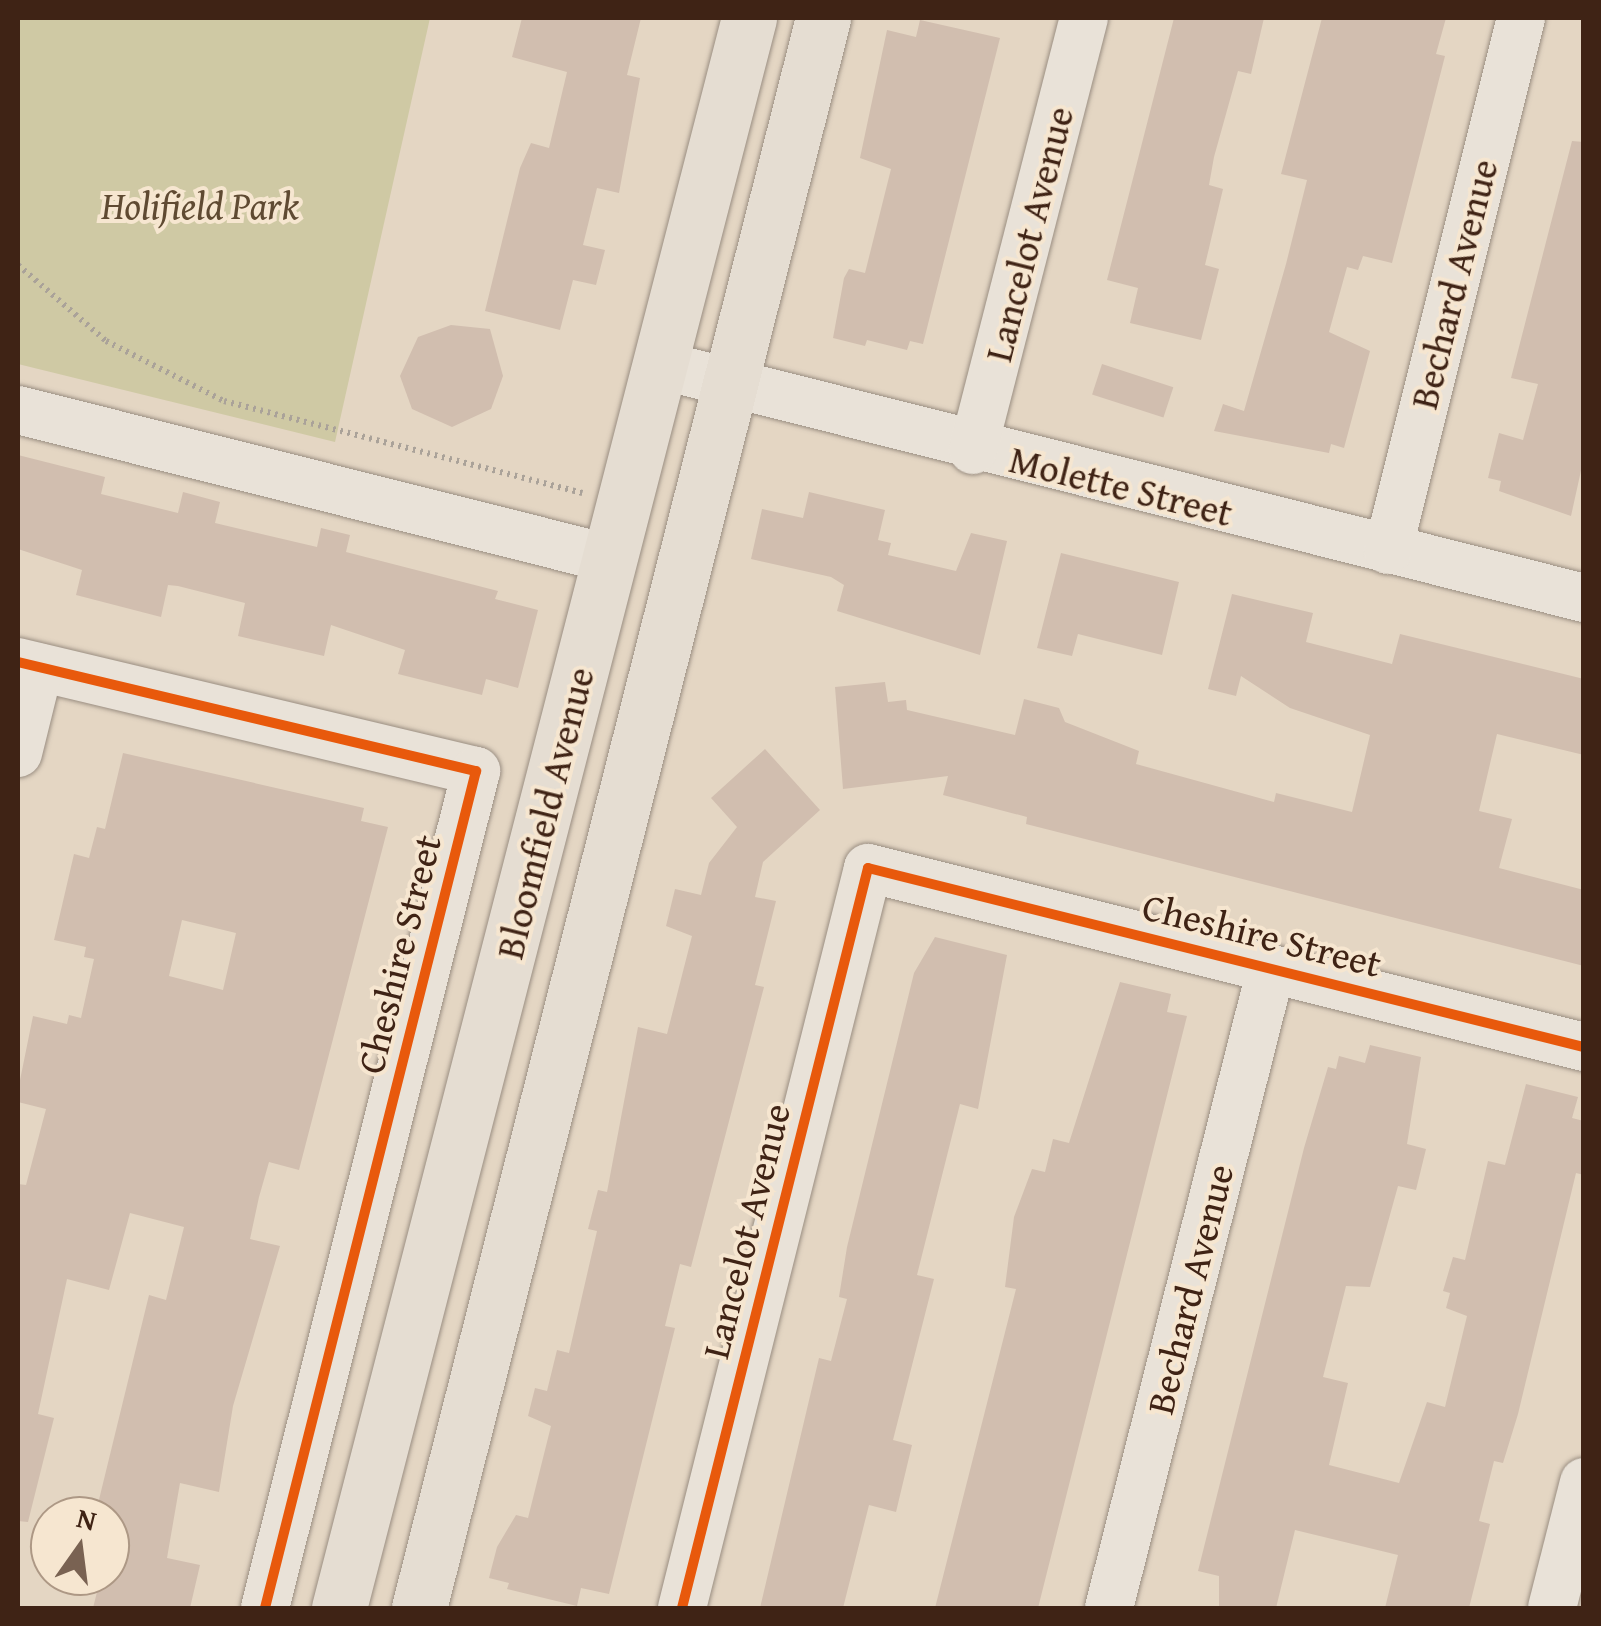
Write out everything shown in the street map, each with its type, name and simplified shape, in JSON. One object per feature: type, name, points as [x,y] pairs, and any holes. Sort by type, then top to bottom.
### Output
[{"type":"main road","name":"Bloomfield Avenue","points":[[340,1608],[749,18]]},
{"type":"main road","name":"Bloomfield Avenue","points":[[418,1608],[823,18]]},
{"type":"street","name":"Lancelot Avenue","points":[[973,450],[1084,18]]},
{"type":"street","name":"Bechard Avenue","points":[[1388,550],[1521,18]]},
{"type":"street","name":"Molette Street","points":[[660,365],[973,450],[1584,598]]},
{"type":"street","points":[[18,410],[611,559]]},
{"type":"street","points":[[18,754],[28,665]]},
{"type":"street","name":"Cheshire Street","points":[[28,665],[476,771],[279,1605]]},
{"type":"street","name":"Lancelot Avenue","points":[[682,1608],[868,868]]},
{"type":"street","name":"Cheshire Street","points":[[868,868],[1584,1046]]},
{"type":"street","name":"Bechard Avenue","points":[[1108,1608],[1271,969]]},
{"type":"street","points":[[1552,1608],[1584,1482]]},
{"type":"path","points":[[18,265],[106,341],[224,401],[625,504]]},
{"type":"green space","name":"Holifield Park","points":[[18,18],[430,18],[335,442],[18,364]]},
{"type":"building","points":[[522,18],[641,18],[627,75],[640,78],[619,193],[597,188],[583,245],[605,250],[596,285],[573,280],[560,330],[485,311],[520,168],[531,143],[549,148],[567,72],[512,57]]},
{"type":"building","points":[[1174,18],[1264,18],[1251,74],[1238,71],[1214,157],[1209,185],[1223,189],[1205,265],[1219,269],[1201,340],[1130,323],[1138,288],[1107,280]]},
{"type":"building","points":[[1322,18],[1446,18],[1436,54],[1445,56],[1392,263],[1363,256],[1358,270],[1347,267],[1329,332],[1370,351],[1344,448],[1331,444],[1329,453],[1214,431],[1223,404],[1244,411],[1286,264],[1307,180],[1281,174]]},
{"type":"building","points":[[920,20],[1000,38],[923,344],[910,341],[907,350],[867,340],[865,346],[833,338],[844,278],[849,269],[865,273],[891,169],[860,158],[887,30],[916,37]]},
{"type":"building","points":[[1572,141],[1584,142],[1584,457],[1571,516],[1499,491],[1501,481],[1488,478],[1499,433],[1523,440],[1538,384],[1511,378]]},
{"type":"building","points":[[451,325],[490,329],[503,376],[491,409],[452,427],[412,409],[400,376],[418,337]]},
{"type":"building","points":[[1102,364],[1173,387],[1163,418],[1092,394]]},
{"type":"building","points":[[18,455],[105,477],[101,494],[178,513],[183,492],[220,502],[215,523],[317,547],[321,528],[350,535],[346,552],[498,591],[495,599],[538,610],[518,688],[486,679],[482,695],[398,674],[405,650],[331,625],[324,656],[238,636],[245,603],[178,586],[168,585],[161,617],[76,595],[82,570],[18,549]]},
{"type":"building","points":[[809,492],[885,510],[878,540],[891,543],[888,555],[956,571],[971,533],[1007,541],[980,655],[837,611],[844,585],[831,577],[751,559],[762,509],[803,518]]},
{"type":"building","points":[[1061,553],[1179,582],[1162,655],[1078,634],[1072,656],[1037,648]]},
{"type":"building","points":[[1232,594],[1313,613],[1306,642],[1392,664],[1400,634],[1584,679],[1584,755],[1497,734],[1479,811],[1512,819],[1499,868],[1584,890],[1584,966],[1026,824],[1027,817],[943,795],[948,776],[843,789],[835,687],[885,682],[888,702],[906,700],[907,710],[1015,735],[1024,699],[1059,708],[1065,722],[1139,751],[1136,764],[1274,802],[1276,793],[1352,812],[1370,735],[1290,708],[1241,676],[1236,696],[1208,689]]},
{"type":"building","points":[[765,749],[820,810],[763,862],[755,897],[776,901],[755,985],[764,987],[691,1267],[680,1264],[665,1326],[675,1328],[609,1594],[581,1588],[577,1606],[507,1589],[509,1583],[489,1578],[497,1547],[516,1515],[528,1518],[551,1426],[528,1416],[535,1388],[547,1391],[557,1350],[569,1353],[597,1231],[588,1229],[598,1190],[607,1192],[638,1027],[667,1034],[692,936],[666,926],[675,889],[701,895],[709,863],[737,827],[711,798]]},
{"type":"building","points":[[123,753],[364,808],[361,821],[388,827],[299,1170],[269,1162],[259,1197],[250,1239],[280,1246],[233,1406],[219,1492],[180,1483],[167,1558],[200,1565],[190,1608],[93,1608],[96,1596],[130,1596],[130,1496],[100,1496],[149,1295],[166,1300],[184,1227],[130,1213],[109,1290],[67,1279],[38,1414],[54,1418],[34,1496],[30,1496],[28,1522],[18,1521],[18,1184],[26,1185],[46,1109],[18,1102],[18,1090],[33,1016],[67,1024],[69,1015],[81,1018],[94,959],[84,957],[86,947],[54,940],[74,854],[89,858],[97,827],[105,829]],"holes":[[[182,920],[236,933],[223,990],[169,976]]]},
{"type":"building","points":[[935,937],[1007,955],[978,1109],[960,1104],[917,1275],[934,1279],[893,1440],[912,1445],[896,1512],[869,1505],[843,1608],[760,1608],[819,1358],[831,1361],[847,1299],[839,1297],[847,1247],[914,973]]},
{"type":"building","points":[[1120,982],[1171,994],[1167,1012],[1187,1016],[1038,1608],[935,1608],[1016,1289],[1005,1287],[1014,1217],[1032,1169],[1045,1172],[1053,1139],[1069,1143]]},
{"type":"building","points":[[1370,1045],[1421,1057],[1407,1144],[1426,1149],[1416,1190],[1398,1186],[1370,1287],[1346,1286],[1323,1377],[1348,1383],[1329,1465],[1399,1483],[1427,1402],[1445,1407],[1467,1316],[1446,1308],[1450,1293],[1443,1291],[1453,1257],[1465,1260],[1488,1161],[1505,1165],[1526,1084],[1578,1097],[1572,1118],[1584,1121],[1584,1175],[1576,1173],[1503,1463],[1494,1461],[1479,1521],[1490,1524],[1469,1608],[1385,1608],[1398,1555],[1295,1530],[1276,1608],[1219,1608],[1219,1576],[1198,1571],[1304,1148],[1328,1067],[1336,1069],[1339,1056],[1365,1063]]},
{"type":"cycle path","points":[[18,662],[476,771],[265,1608]]},
{"type":"cycle path","points":[[682,1608],[868,868],[1584,1047]]}]
